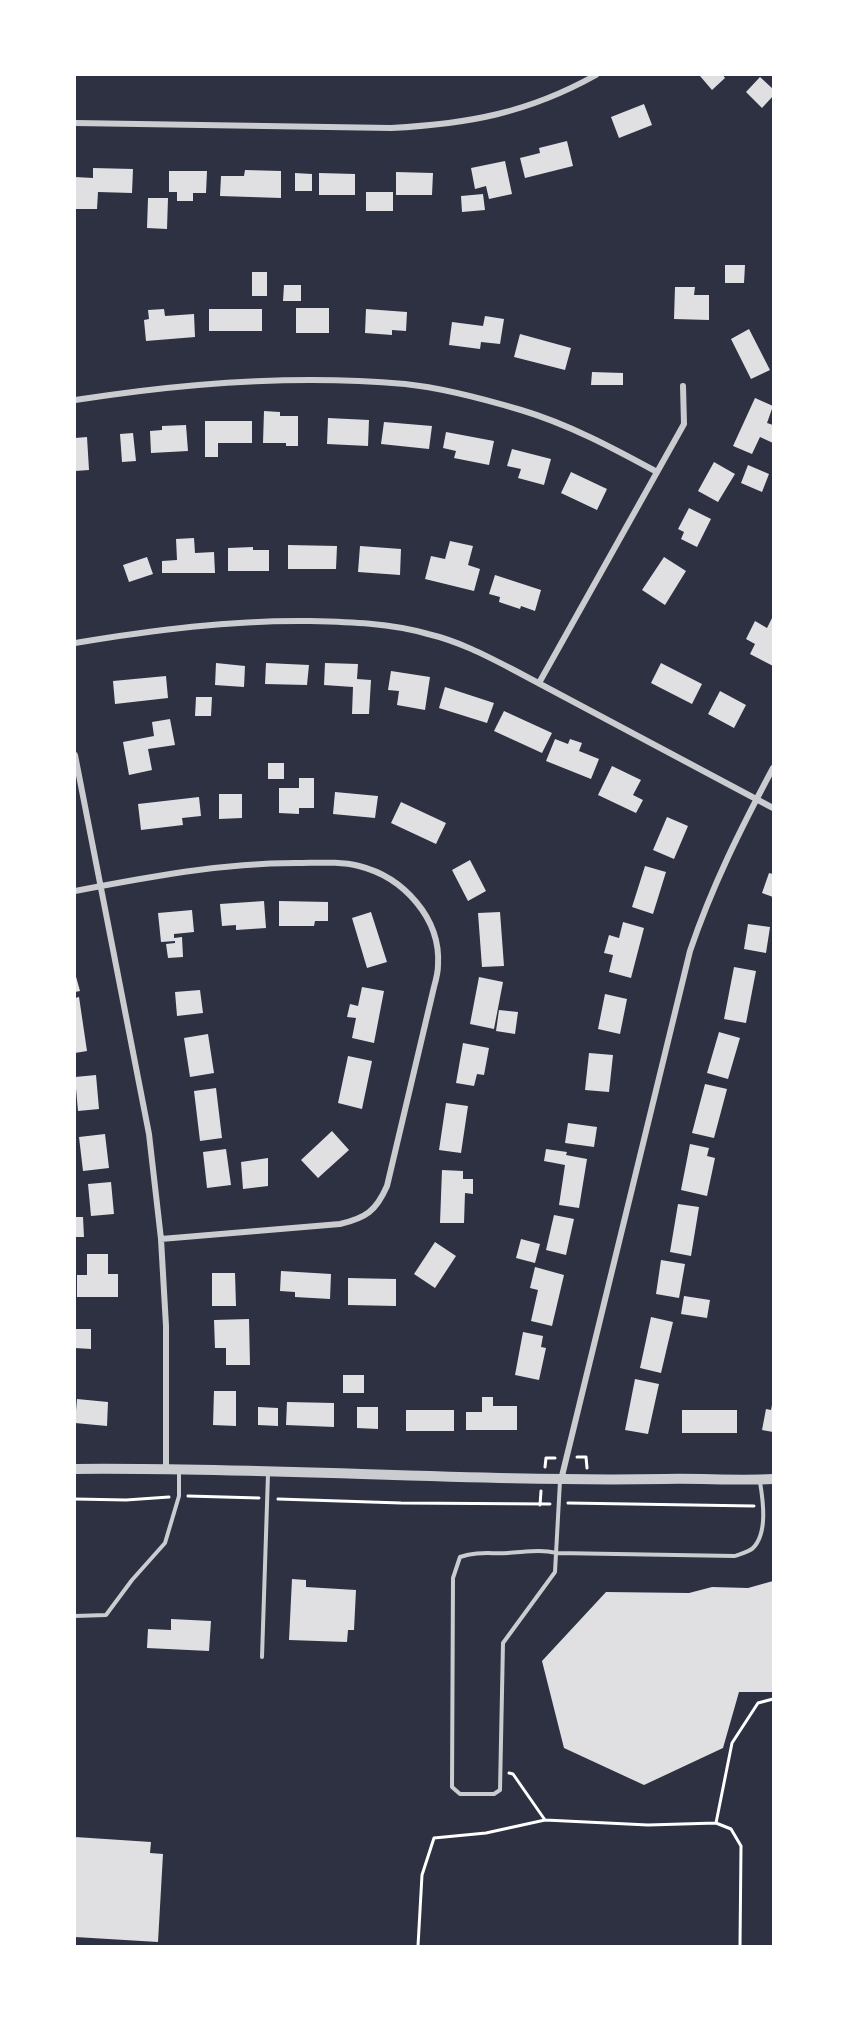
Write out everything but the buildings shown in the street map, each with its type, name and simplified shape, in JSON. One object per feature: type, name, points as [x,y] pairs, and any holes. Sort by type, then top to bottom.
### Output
[{"type":"street","points":[[75,123],[392,128],[439,125],[486,118],[531,105],[596,75]]},
{"type":"street","points":[[75,400],[135,391],[241,382],[347,381],[407,384],[466,395],[523,411],[578,431],[657,472]]},
{"type":"street","points":[[539,683],[684,424],[682,386]]},
{"type":"street","points":[[75,643],[141,632],[273,621],[384,625],[428,634],[471,648],[773,807]]},
{"type":"street","points":[[75,755],[149,1134],[161,1239],[166,1326],[166,1468]]},
{"type":"street","points":[[561,1480],[690,951],[705,906],[724,862],[773,768]]},
{"type":"street","points":[[75,891],[194,869],[266,863],[338,863],[359,866],[380,873],[399,884],[414,899],[428,919],[436,941],[438,964],[387,1186],[382,1199],[372,1212],[356,1220],[340,1224],[161,1239]]},
{"type":"street","points":[[75,1469],[179,1468],[561,1480],[773,1479]]},
{"type":"lane","points":[[75,1616],[106,1615],[132,1580],[165,1543],[179,1496],[179,1468]]},
{"type":"lane","points":[[262,1657],[269,1471]]},
{"type":"lane","points":[[561,1480],[557,1553],[555,1572],[503,1642],[500,1790],[494,1794],[460,1794],[453,1786],[453,1578],[460,1557],[472,1552],[509,1553],[541,1550],[557,1553],[735,1556],[753,1548],[762,1531],[765,1506],[760,1480]]},
{"type":"path","points":[[75,1500],[126,1500],[179,1496],[540,1506],[560,1503],[765,1506]]},
{"type":"path","points":[[716,1823],[732,1743],[758,1703],[773,1699]]},
{"type":"path","points":[[500,1770],[513,1774],[545,1820]]},
{"type":"path","points":[[418,1946],[422,1875],[434,1838],[486,1833],[545,1820],[648,1825],[716,1823],[731,1829],[741,1846],[740,1946]]}]
